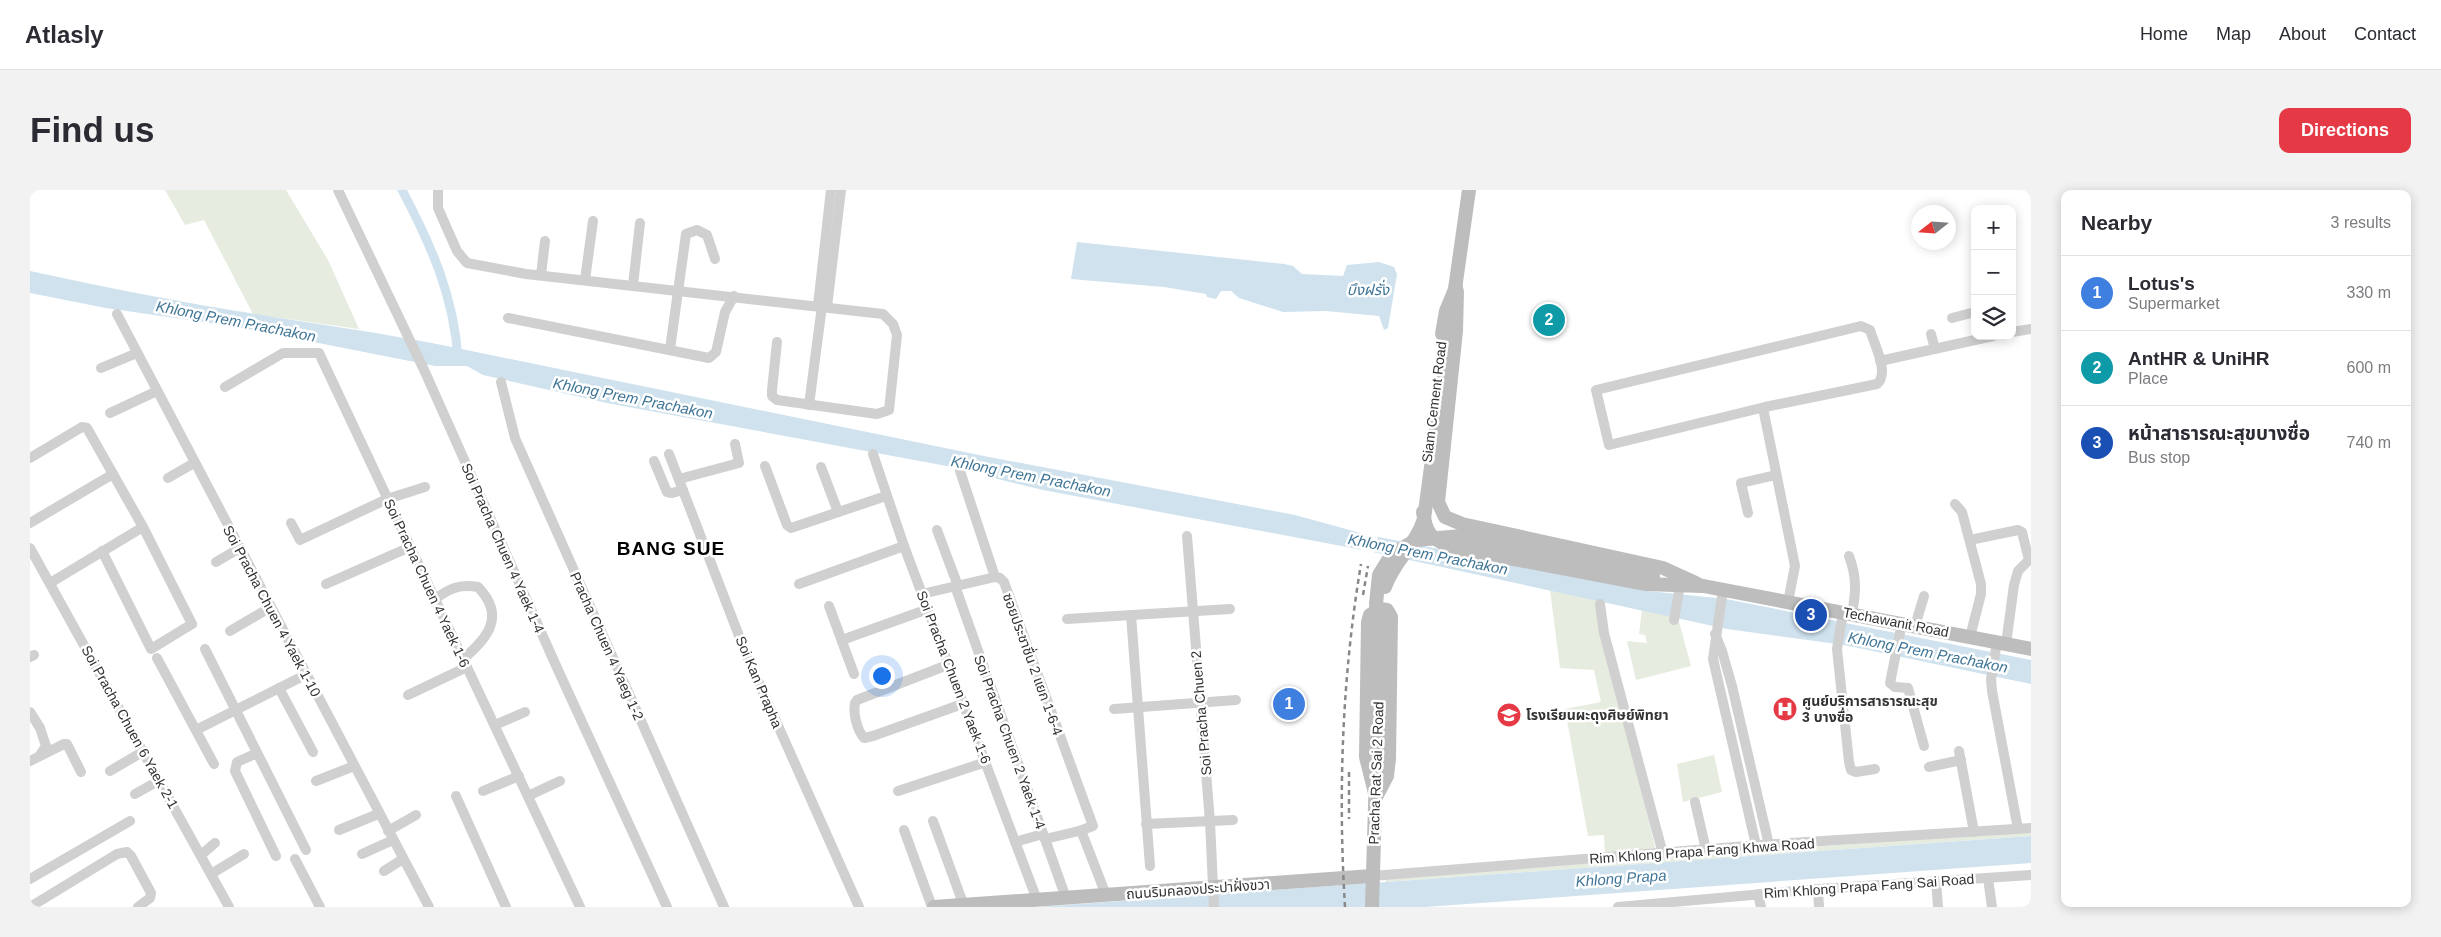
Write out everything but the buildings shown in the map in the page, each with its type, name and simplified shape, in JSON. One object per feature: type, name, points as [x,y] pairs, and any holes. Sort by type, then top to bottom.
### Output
[{"type":"street","name":"Soi Pracha Chuen 4 Yaek 1-4","points":[[338,190],[425,372],[558,670],[667,907]]},
{"type":"street","points":[[438,190],[438,208],[444,224],[457,251],[467,263],[541,275],[883,314],[894,324],[897,335],[889,410],[877,414],[777,400],[772,396],[777,342]]},
{"type":"street","points":[[822,306],[831,190]]},
{"type":"street","points":[[810,405],[822,306],[841,190]]},
{"type":"street","name":"Siam Cement Road","points":[[1416,540],[1424,519],[1469,190]]},
{"type":"street","points":[[585,280],[593,221]]},
{"type":"street","points":[[634,285],[640,223]]},
{"type":"street","points":[[670,349],[686,234],[697,230],[706,235],[715,259]]},
{"type":"street","points":[[541,275],[546,240]]},
{"type":"street","name":"Siam Cement Road","points":[[1425,527],[1422,489],[1444,320],[1456,284]]},
{"type":"street","name":"Siam Cement Road","points":[[1443,514],[1438,502],[1456,331],[1456,284]]},
{"type":"street","points":[[508,318],[709,358],[716,352],[725,312],[734,296]]},
{"type":"street","points":[[1952,318],[1971,313]]},
{"type":"street","name":"Soi Pracha Chuen 4 Yaek 1-10","points":[[117,314],[307,674],[378,814],[429,907]]},
{"type":"street","points":[[1861,326],[1870,330],[1880,361],[1881,379],[1877,384],[1763,408],[1609,445],[1596,390],[1861,326]]},
{"type":"street","points":[[2016,331],[2031,329]]},
{"type":"street","points":[[1931,334],[1935,349]]},
{"type":"street","points":[[1880,361],[1975,340]]},
{"type":"street","points":[[101,368],[137,353]]},
{"type":"street","name":"Soi Pracha Chuen 4 Yaek 1-6","points":[[225,387],[283,353],[319,353],[580,907]]},
{"type":"street","name":"Pracha Chuen 4 Yaeg 1-2","points":[[501,382],[515,438],[724,907]]},
{"type":"street","points":[[110,413],[157,391]]},
{"type":"street","points":[[1763,408],[1795,566],[1788,602]]},
{"type":"street","points":[[30,458],[85,426],[143,527],[192,624],[154,653]]},
{"type":"street","points":[[679,479],[739,463],[735,444]]},
{"type":"street","name":"Soi Kan Prapha","points":[[669,454],[746,654],[859,907]]},
{"type":"street","name":"Soi Pracha Chuen 2 Yaek 1-6","points":[[873,454],[904,546],[965,703],[1037,900]]},
{"type":"street","points":[[654,461],[667,492],[672,493],[683,490]]},
{"type":"street","points":[[168,478],[194,462]]},
{"type":"street","points":[[765,466],[787,525],[791,528],[886,496]]},
{"type":"street","points":[[821,467],[838,512]]},
{"type":"street","points":[[960,471],[995,577]]},
{"type":"street","points":[[30,522],[113,474]]},
{"type":"street","points":[[1748,513],[1742,483],[1776,475]]},
{"type":"street","points":[[291,524],[300,540],[388,499],[425,487]]},
{"type":"street","points":[[1422,489],[1439,491]]},
{"type":"street","points":[[1959,508],[1970,540],[1981,589],[1970,636]]},
{"type":"street","name":"Techawanit Road","points":[[1443,514],[1449,519],[1462,524],[1663,568],[1722,593],[1788,602],[1846,616],[1970,636],[2000,646],[2031,649]]},
{"type":"street","points":[[50,583],[143,527]]},
{"type":"street","name":"Techawanit Road","points":[[1425,527],[1433,539],[1450,547],[1646,584],[1680,589],[1702,586]]},
{"type":"street","name":"Soi Pracha Chuen 2 Yaek 1-4","points":[[937,530],[1066,898]]},
{"type":"street","points":[[1970,540],[2018,530],[2022,532],[2029,560],[2018,572],[1991,678],[2018,829]]},
{"type":"street","name":"Soi Pracha Chuen 2","points":[[1187,536],[1210,822],[1214,907]]},
{"type":"street","name":"Techawanit Road","points":[[1416,540],[1461,536],[1702,586]]},
{"type":"street","name":"Pracha Rat Sai 2 Road","points":[[1372,907],[1380,638],[1385,588],[1389,574],[1416,540]]},
{"type":"street","points":[[798,584],[904,546]]},
{"type":"street","points":[[326,584],[410,547]]},
{"type":"street","name":"Soi Pracha Chuen 6 Yaek 2-1","points":[[30,548],[230,907]]},
{"type":"street","points":[[216,562],[240,548]]},
{"type":"street","points":[[102,551],[214,764]]},
{"type":"street","points":[[1849,556],[1856,574],[1857,590],[1846,616],[1837,646],[1849,762],[1851,770],[1856,772],[1875,769]]},
{"type":"street","name":"ซอยประชาชื่น 2 แยก 1-6-4","points":[[922,594],[995,577],[1000,578],[1004,582],[1093,826],[1079,830]]},
{"type":"street","points":[[408,696],[465,663],[489,633],[493,624],[490,605],[478,587],[467,585],[451,587],[435,598]]},
{"type":"street","points":[[1674,620],[1680,589]]},
{"type":"street","points":[[1722,593],[1712,659],[1756,845]]},
{"type":"street","points":[[1924,596],[1906,627],[1894,658],[1890,683],[1894,687],[1908,688],[1924,746]]},
{"type":"street","points":[[1600,604],[1604,633],[1663,854]]},
{"type":"street","points":[[829,606],[854,674]]},
{"type":"street","points":[[230,631],[271,607]]},
{"type":"street","points":[[842,640],[928,609]]},
{"type":"street","points":[[1380,609],[1387,610],[1391,617],[1389,750],[1386,776],[1376,797],[1366,757],[1368,622],[1370,615],[1380,609]]},
{"type":"street","points":[[1067,619],[1230,610]]},
{"type":"street","points":[[1131,615],[1150,866]]},
{"type":"street","points":[[1715,630],[1732,686],[1769,845]]},
{"type":"street","points":[[205,649],[306,850]]},
{"type":"street","points":[[950,664],[857,700],[854,706],[860,733],[864,738],[869,738],[965,703]]},
{"type":"street","points":[[196,730],[237,711],[307,674]]},
{"type":"street","points":[[279,688],[313,752]]},
{"type":"street","points":[[1114,710],[1236,700]]},
{"type":"street","points":[[30,712],[40,728],[46,746],[40,755]]},
{"type":"street","points":[[495,725],[525,712]]},
{"type":"street","points":[[30,761],[67,744],[81,772]]},
{"type":"street","points":[[110,771],[144,751]]},
{"type":"street","points":[[257,753],[238,762],[235,770],[276,856]]},
{"type":"street","points":[[1929,766],[1960,756],[1974,832]]},
{"type":"street","points":[[898,791],[986,762]]},
{"type":"street","points":[[316,781],[354,766]]},
{"type":"street","points":[[483,791],[519,776]]},
{"type":"street","points":[[135,794],[160,780]]},
{"type":"street","points":[[528,796],[560,781]]},
{"type":"street","points":[[456,796],[506,907]]},
{"type":"street","points":[[1695,802],[1706,850]]},
{"type":"street","points":[[338,830],[378,814]]},
{"type":"street","points":[[362,854],[416,816]]},
{"type":"street","points":[[1146,824],[1233,820]]},
{"type":"street","points":[[30,879],[130,821]]},
{"type":"street","points":[[933,821],[964,906]]},
{"type":"street","name":"Rim Khlong Prapa Fang Khwa Road","points":[[1372,878],[1756,845],[2031,828]]},
{"type":"street","points":[[904,830],[933,907]]},
{"type":"street","points":[[1015,842],[1079,830],[1084,836],[1106,895]]},
{"type":"street","points":[[201,855],[215,843]]},
{"type":"street","points":[[30,907],[117,854],[126,852],[131,856],[151,893],[150,898],[138,907]]},
{"type":"street","points":[[211,874],[244,854]]},
{"type":"street","points":[[295,859],[320,907]]},
{"type":"street","points":[[384,871],[403,859]]},
{"type":"street","name":"Rim Khlong Prapa Fang Sai Road","points":[[1620,907],[1818,889],[2031,875]]},
{"type":"street","name":"ถนนริมคลองประปาฝั่งขวา","points":[[933,907],[1372,878]]},
{"type":"street","points":[[1988,878],[1992,907]]},
{"type":"street","points":[[1936,881],[1938,907]]},
{"type":"street","points":[[1818,889],[1819,907]]},
{"type":"street","points":[[1758,894],[1761,907]]},
{"type":"shaded area","points":[[165,190],[286,190],[328,260],[359,329],[253,314],[204,220],[185,225]]},
{"type":"shaded area","points":[[1550,590],[1597,600],[1656,851],[1605,855],[1604,835],[1588,836],[1565,709],[1601,702],[1594,670],[1560,668]]},
{"type":"shaded area","points":[[1642,610],[1678,618],[1691,666],[1636,680],[1627,641],[1647,643],[1645,635],[1639,634]]},
{"type":"shaded area","points":[[1714,755],[1722,792],[1683,802],[1677,764]]},
{"type":"shaded area","points":[[2031,831],[2031,836],[1386,882],[1385,878]]},
{"type":"water","name":"บึงฝรั่ง","points":[[1077,242],[1284,264],[1293,266],[1302,274],[1343,276],[1347,265],[1379,262],[1394,267],[1397,274],[1388,328],[1384,330],[1379,316],[1326,311],[1283,312],[1239,298],[1231,291],[1221,291],[1216,299],[1207,297],[1206,294],[1164,287],[1071,279]]},
{"type":"water","name":"Khlong Prem Prachakon","points":[[30,271],[175,300],[442,345],[989,457],[1295,515],[1364,534],[1648,591],[1726,599],[2031,660],[2031,684],[1844,645],[1727,629],[1368,551],[1043,490],[998,479],[979,472],[607,403],[483,375],[467,366],[435,366],[237,327],[106,308],[30,293]]},
{"type":"water","name":"Khlong Prapa","points":[[2031,836],[2031,863],[1425,907],[1037,907]]},
{"type":"pier","points":[[1364,534],[1378,536],[1374,555],[1360,552]]},
{"type":"waterway","points":[[402,190],[431,251],[446,292],[456,336],[458,359]]},
{"type":"railway","points":[[1345,907],[1342,821],[1343,735],[1350,649],[1361,564]]},
{"type":"railway","points":[[1363,595],[1368,566]]},
{"type":"railway","points":[[1349,772],[1349,819]]},
{"type":"place","name":"AntHR & UniHR","points":[[1549,320]]},
{"type":"place","name":"หน้าสาธารณะสุขบางซื่อ","points":[[1811,615]]},
{"type":"place","name":"Lotus's","points":[[1289,704]]},
{"type":"place","name":"ศูนย์บริการสาธารณะสุข 3 บางซื่อ","points":[[1785,709]]},
{"type":"place","name":"โรงเรียนผะดุงศิษย์พิทยา","points":[[1509,715]]},
{"type":"district","name":"BANG SUE","points":[[671,548]]}]
